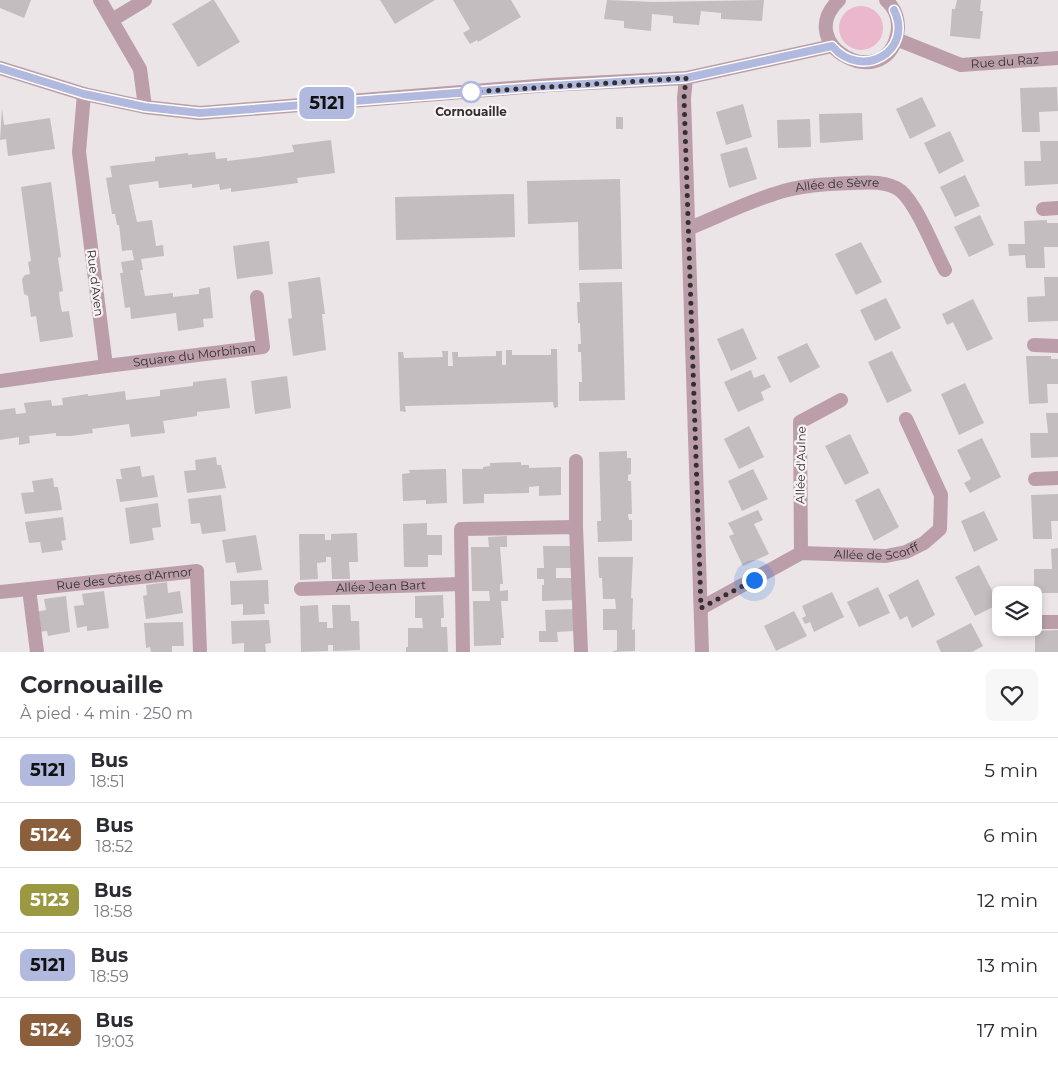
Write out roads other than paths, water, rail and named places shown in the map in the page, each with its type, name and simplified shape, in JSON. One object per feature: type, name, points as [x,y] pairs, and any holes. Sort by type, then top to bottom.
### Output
[{"type":"street","points":[[100,0],[140,68],[145,107]]},
{"type":"street","points":[[112,20],[145,0]]},
{"type":"street","points":[[839,0],[830,11],[827,22],[827,35],[832,46],[840,54],[849,60],[866,62],[882,57],[891,49],[896,39],[899,28],[893,3]]},
{"type":"street","name":"Rue du Raz","points":[[896,39],[961,65],[1058,58]]},
{"type":"street","points":[[0,68],[84,94],[145,107],[200,113],[526,87],[686,78],[832,46]]},
{"type":"street","points":[[686,78],[684,98],[690,228],[702,652]]},
{"type":"street","name":"Rue d'Aven","points":[[84,94],[79,152],[106,366]]},
{"type":"street","name":"Allée de Sèvre","points":[[690,228],[774,194],[794,189],[822,184],[869,182],[884,184],[898,189],[909,198],[945,270]]},
{"type":"street","points":[[1043,208],[1058,208]]},
{"type":"street","name":"Square du Morbihan","points":[[106,366],[263,347],[257,297]]},
{"type":"street","points":[[1034,345],[1058,346]]},
{"type":"street","points":[[0,381],[106,366]]},
{"type":"street","name":"Allée d'Aulne","points":[[801,553],[800,422],[841,400]]},
{"type":"street","name":"Allée de Scorff","points":[[801,553],[886,556],[906,552],[924,543],[940,529],[941,495],[906,418]]},
{"type":"street","points":[[576,462],[576,527],[581,652]]},
{"type":"street","points":[[1035,479],[1058,478]]},
{"type":"street","points":[[463,652],[461,529],[576,527]]},
{"type":"street","points":[[701,608],[801,553]]},
{"type":"street","name":"Rue des Côtes d'Armor","points":[[0,592],[197,571],[200,652]]},
{"type":"street","name":"Allée Jean Bart","points":[[301,590],[461,584]]},
{"type":"street","points":[[29,589],[37,652]]},
{"type":"street","points":[[1042,622],[1058,622]]},
{"type":"place","name":"Cornouaille","points":[[471,92]]}]
